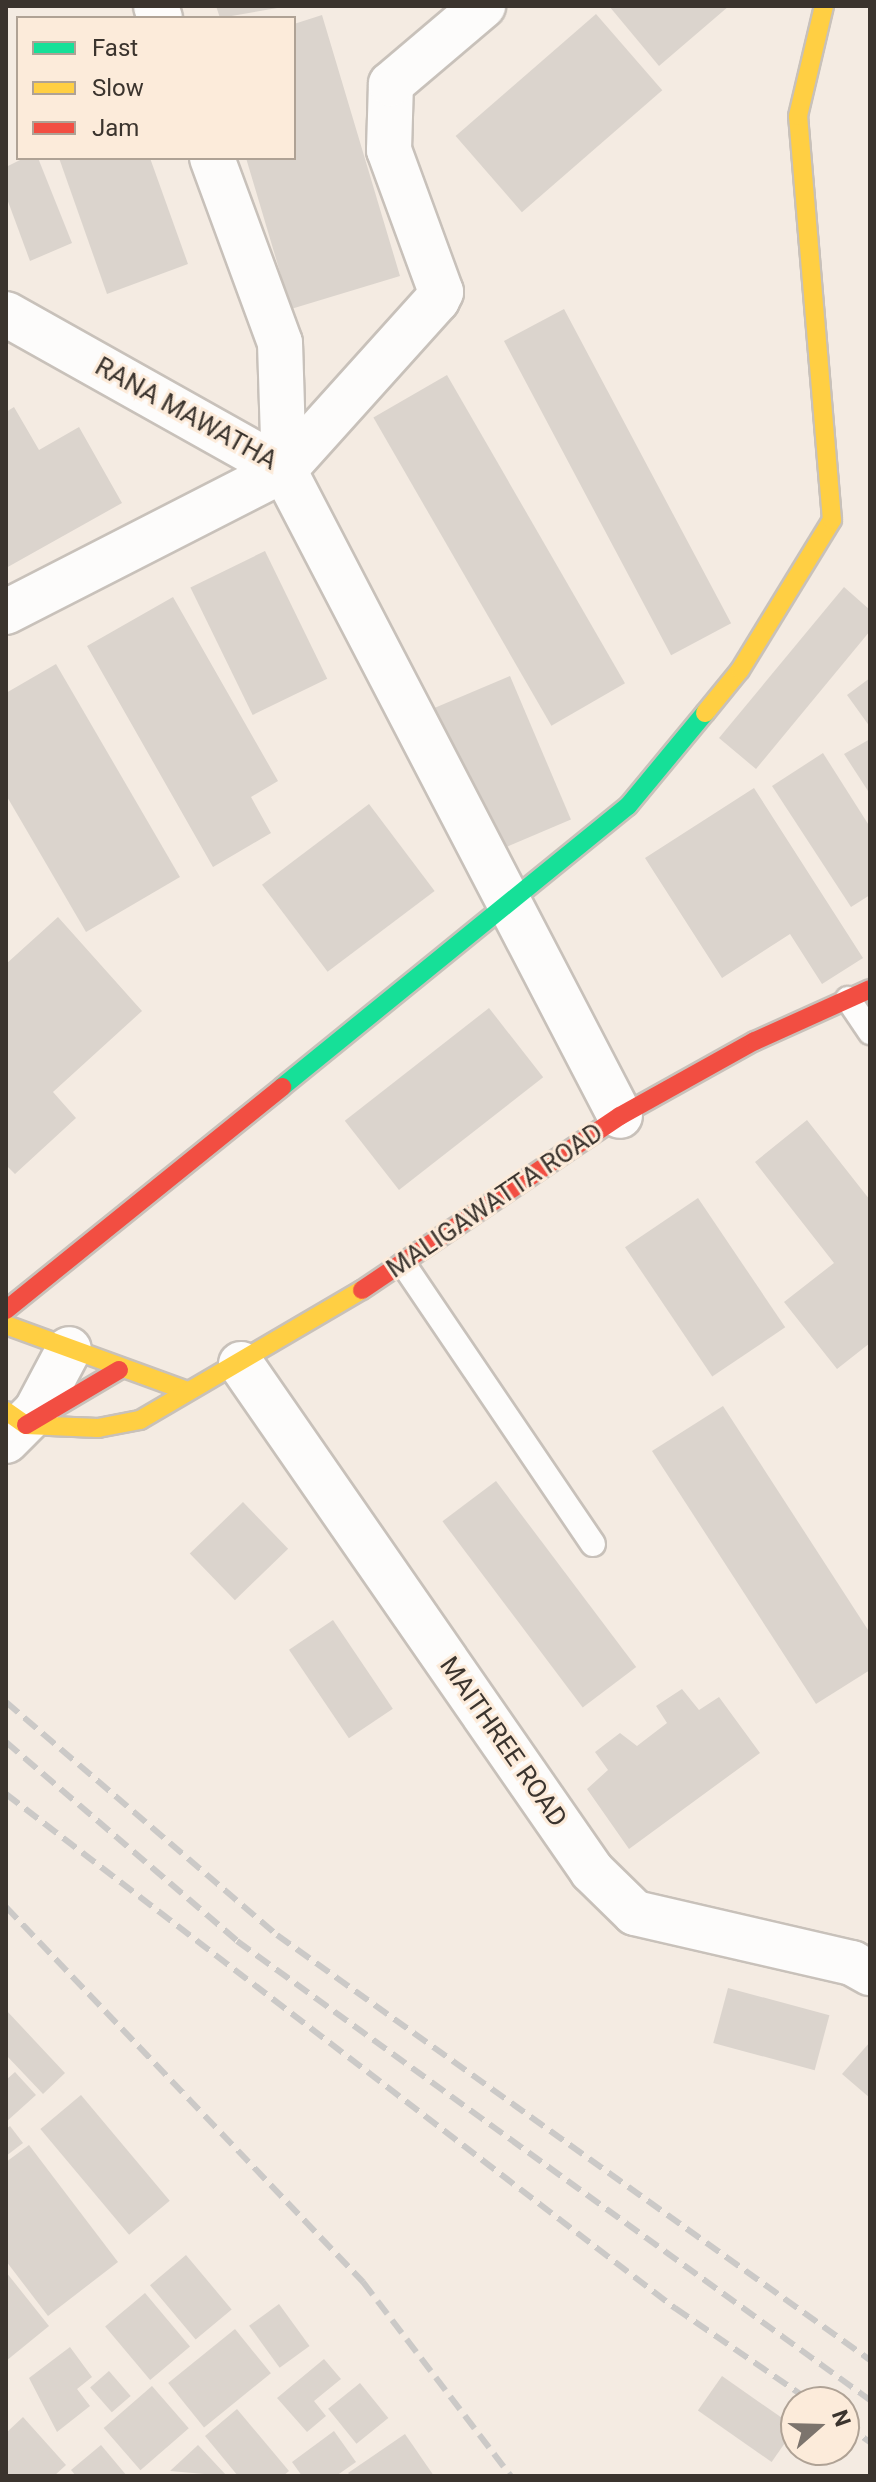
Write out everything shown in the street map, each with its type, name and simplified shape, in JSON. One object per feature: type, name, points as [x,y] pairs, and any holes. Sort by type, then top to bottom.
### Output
[{"type":"street","name":"RANA MAWATHA","points":[[6,314],[284,470],[441,292],[389,150],[391,84],[483,6]]},
{"type":"street","points":[[6,1310],[628,806],[740,670],[832,520],[798,116],[824,6]]},
{"type":"street","points":[[213,160],[280,343],[284,470],[505,905],[620,1116]]},
{"type":"street","points":[[6,612],[284,470]]},
{"type":"street","name":"MALIGAWATTA ROAD","points":[[13,1426],[98,1428],[140,1420],[185,1390],[241,1364],[404,1265],[620,1116],[870,989]]},
{"type":"street","points":[[6,1325],[119,1370],[185,1390]]},
{"type":"street","points":[[13,1426],[69,1349]]},
{"type":"street","name":"MAITHREE ROAD","points":[[241,1364],[592,1871],[635,1913],[852,1963],[870,1973]]},
{"type":"street","points":[[13,1426],[119,1370]]},
{"type":"lane","points":[[848,999],[870,1032]]},
{"type":"lane","points":[[404,1265],[593,1544]]},
{"type":"building","points":[[216,6],[283,7],[231,16],[219,16]]},
{"type":"building","points":[[609,6],[729,6],[659,66]]},
{"type":"building","points":[[596,14],[662,90],[522,212],[456,136]]},
{"type":"building","points":[[322,15],[400,276],[291,309],[247,160],[296,160],[296,23]]},
{"type":"building","points":[[20,160],[39,160],[72,243],[30,261],[6,196],[6,167]]},
{"type":"building","points":[[60,160],[151,160],[188,264],[107,294]]},
{"type":"building","points":[[564,309],[731,623],[671,655],[504,341]]},
{"type":"building","points":[[447,375],[625,683],[551,726],[373,418]]},
{"type":"building","points":[[14,407],[39,450],[79,427],[122,503],[6,568],[6,412]]},
{"type":"building","points":[[265,551],[327,679],[253,715],[190,587]]},
{"type":"building","points":[[844,587],[870,610],[870,631],[756,769],[719,738]]},
{"type":"building","points":[[173,597],[278,781],[251,797],[271,833],[213,867],[87,646]]},
{"type":"building","points":[[56,664],[180,877],[86,932],[6,795],[6,693]]},
{"type":"building","points":[[510,676],[571,820],[492,853],[431,710]]},
{"type":"building","points":[[870,678],[870,727],[847,695]]},
{"type":"building","points":[[870,739],[870,794],[844,754]]},
{"type":"building","points":[[823,753],[870,827],[870,895],[851,907],[772,786]]},
{"type":"building","points":[[754,788],[863,958],[822,984],[790,934],[722,978],[645,858]]},
{"type":"building","points":[[369,804],[435,891],[328,972],[262,885]]},
{"type":"building","points":[[58,917],[142,1011],[53,1092],[76,1118],[15,1174],[6,1165],[6,964]]},
{"type":"building","points":[[489,1008],[543,1077],[399,1190],[345,1121]]},
{"type":"building","points":[[807,1120],[870,1200],[870,1343],[837,1369],[784,1302],[834,1263],[755,1162]]},
{"type":"building","points":[[698,1198],[785,1327],[712,1377],[625,1247]]},
{"type":"building","points":[[723,1406],[870,1633],[870,1670],[816,1704],[652,1451]]},
{"type":"building","points":[[496,1481],[636,1667],[583,1707],[442,1521]]},
{"type":"building","points":[[243,1502],[288,1549],[235,1600],[190,1553]]},
{"type":"building","points":[[333,1620],[393,1709],[349,1738],[289,1650]]},
{"type":"building","points":[[682,1689],[699,1710],[719,1697],[760,1753],[629,1849],[587,1789],[608,1770],[595,1752],[620,1733],[637,1746],[667,1723],[656,1706]]},
{"type":"building","points":[[728,1988],[829,2015],[815,2070],[713,2043]]},
{"type":"building","points":[[6,2010],[65,2073],[43,2094],[6,2055]]},
{"type":"building","points":[[870,2042],[870,2098],[842,2074]]},
{"type":"building","points":[[15,2072],[36,2095],[6,2122],[6,2080]]},
{"type":"building","points":[[81,2095],[170,2201],[129,2235],[40,2129]]},
{"type":"building","points":[[10,2126],[23,2143],[6,2156],[6,2129]]},
{"type":"building","points":[[29,2145],[118,2262],[48,2316],[6,2261],[6,2162]]},
{"type":"building","points":[[186,2255],[232,2309],[196,2340],[150,2285]]},
{"type":"building","points":[[6,2272],[49,2326],[6,2361]]},
{"type":"building","points":[[145,2293],[190,2347],[150,2380],[105,2326]]},
{"type":"building","points":[[279,2304],[310,2346],[280,2368],[249,2326]]},
{"type":"building","points":[[235,2329],[271,2373],[204,2427],[168,2383]]},
{"type":"building","points":[[70,2347],[92,2377],[77,2389],[90,2406],[57,2432],[29,2378]]},
{"type":"building","points":[[324,2359],[341,2379],[314,2401],[326,2416],[307,2432],[277,2398]]},
{"type":"building","points":[[109,2371],[131,2396],[112,2412],[90,2387]]},
{"type":"building","points":[[722,2376],[780,2417],[780,2450],[772,2462],[698,2410]]},
{"type":"building","points":[[360,2383],[388,2418],[356,2444],[328,2409]]},
{"type":"building","points":[[152,2386],[189,2428],[140,2470],[104,2428]]},
{"type":"building","points":[[237,2409],[289,2471],[283,2476],[238,2476],[205,2436]]},
{"type":"building","points":[[23,2417],[66,2465],[54,2476],[6,2476],[6,2433]]},
{"type":"building","points":[[334,2431],[356,2462],[336,2476],[302,2476],[292,2462]]},
{"type":"building","points":[[405,2434],[434,2476],[351,2476],[348,2473]]},
{"type":"building","points":[[101,2445],[127,2476],[76,2476],[71,2470]]},
{"type":"building","points":[[198,2445],[227,2476],[170,2471]]},
{"type":"railway","points":[[6,1702],[277,1935],[870,2360]]},
{"type":"railway","points":[[6,1742],[237,1941],[870,2400]]},
{"type":"railway","points":[[6,1794],[675,2308],[789,2386]]},
{"type":"railway","points":[[6,1907],[363,2282],[511,2476]]},
{"type":"railway","points":[[860,2435],[870,2442]]},
{"type":"traffic: fast","points":[[282,1087],[628,806],[705,713]]},
{"type":"traffic: slow","points":[[705,713],[740,670],[832,520],[798,116],[824,6]]},
{"type":"traffic: slow","points":[[6,1411],[26,1425],[98,1428],[140,1420],[362,1290]]},
{"type":"traffic: slow","points":[[6,1325],[185,1390]]},
{"type":"traffic: jam","points":[[362,1290],[620,1116],[755,1041],[870,989]]},
{"type":"traffic: jam","points":[[6,1310],[282,1087]]},
{"type":"traffic: jam","points":[[26,1425],[119,1370]]}]
